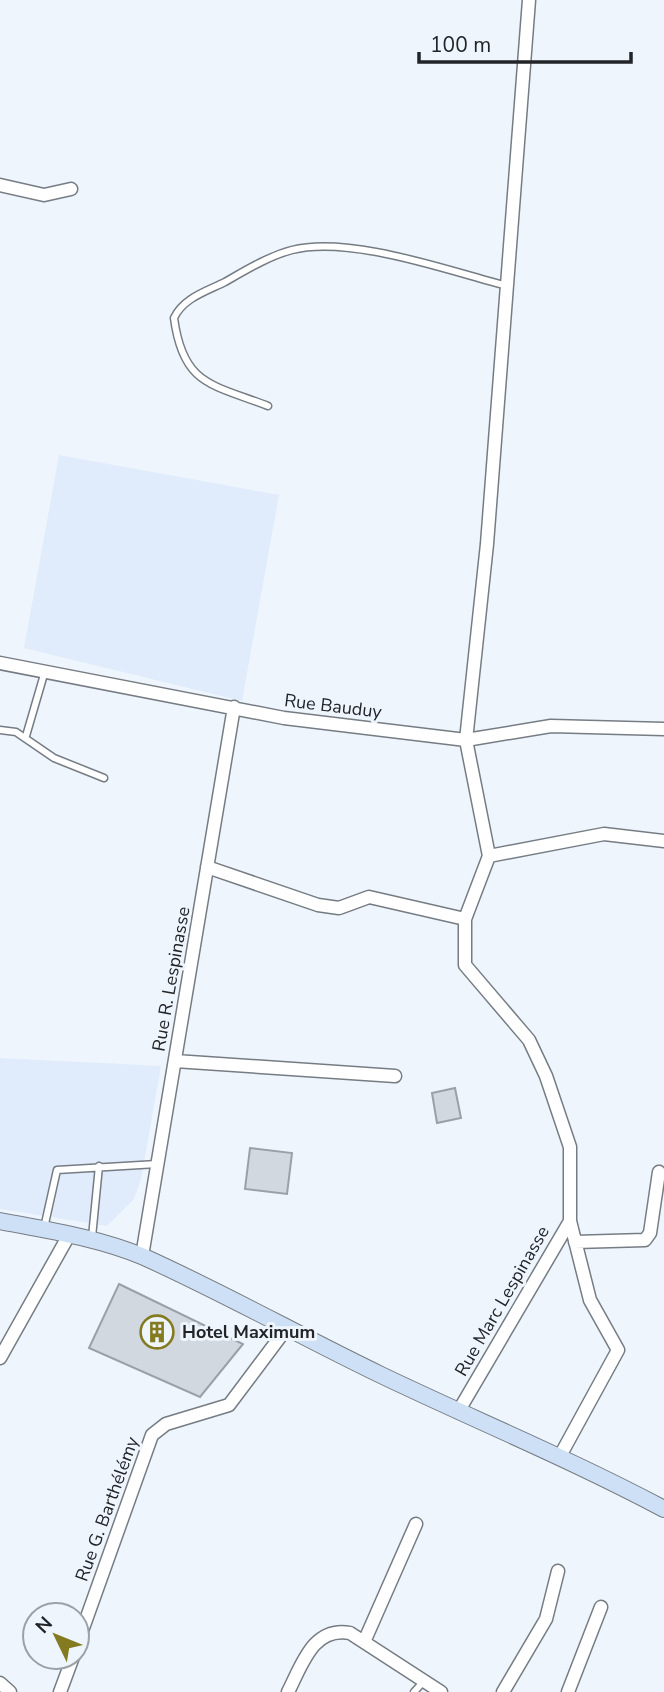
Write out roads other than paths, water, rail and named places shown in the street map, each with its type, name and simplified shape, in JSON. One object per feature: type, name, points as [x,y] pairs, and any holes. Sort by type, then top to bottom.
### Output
[{"type":"main road","points":[[0,1221],[69,1235],[142,1256],[286,1329],[458,1412],[560,1456],[664,1509]]},
{"type":"street","points":[[529,0],[487,544],[466,740],[489,856],[604,834],[664,841]]},
{"type":"street","points":[[0,186],[44,195],[71,189]]},
{"type":"street","name":"Rue Bauduy","points":[[0,663],[284,718],[466,740],[551,726],[664,729]]},
{"type":"street","name":"Rue R. Lespinasse","points":[[142,1256],[234,707]]},
{"type":"street","name":"Rue Marc Lespinasse","points":[[458,1412],[570,1220],[570,1147],[546,1076],[529,1040],[466,965],[464,919],[489,856]]},
{"type":"street","points":[[207,866],[318,905],[339,908],[369,897],[464,919]]},
{"type":"street","points":[[175,1061],[395,1076]]},
{"type":"street","points":[[575,1242],[645,1240],[650,1233],[659,1172]]},
{"type":"street","points":[[560,1456],[618,1350],[590,1300],[570,1220]]},
{"type":"street","points":[[0,1358],[69,1235]]},
{"type":"street","name":"Rue G. Barthélémy","points":[[91,1606],[152,1435],[166,1424],[229,1405],[286,1329]]},
{"type":"street","points":[[364,1642],[416,1524]]},
{"type":"street","points":[[503,1692],[546,1619],[558,1571]]},
{"type":"street","points":[[568,1692],[601,1607]]},
{"type":"street","points":[[288,1692],[309,1652],[326,1634],[338,1630],[350,1633],[441,1692]]},
{"type":"street","points":[[60,1692],[68,1671]]},
{"type":"street","points":[[0,1683],[10,1692]]},
{"type":"lane","points":[[268,406],[204,382],[190,369],[177,342],[174,317],[182,304],[258,264],[292,250],[320,246],[361,250],[507,286]]},
{"type":"lane","points":[[26,737],[45,671]]},
{"type":"lane","points":[[0,730],[26,737],[54,758],[104,778]]},
{"type":"lane","points":[[44,1230],[57,1170],[157,1164]]},
{"type":"lane","points":[[92,1242],[99,1166]]},
{"type":"lane","points":[[414,1692],[424,1681]]},
{"type":"place","name":"Hotel Maximum","points":[[157,1332]]}]
